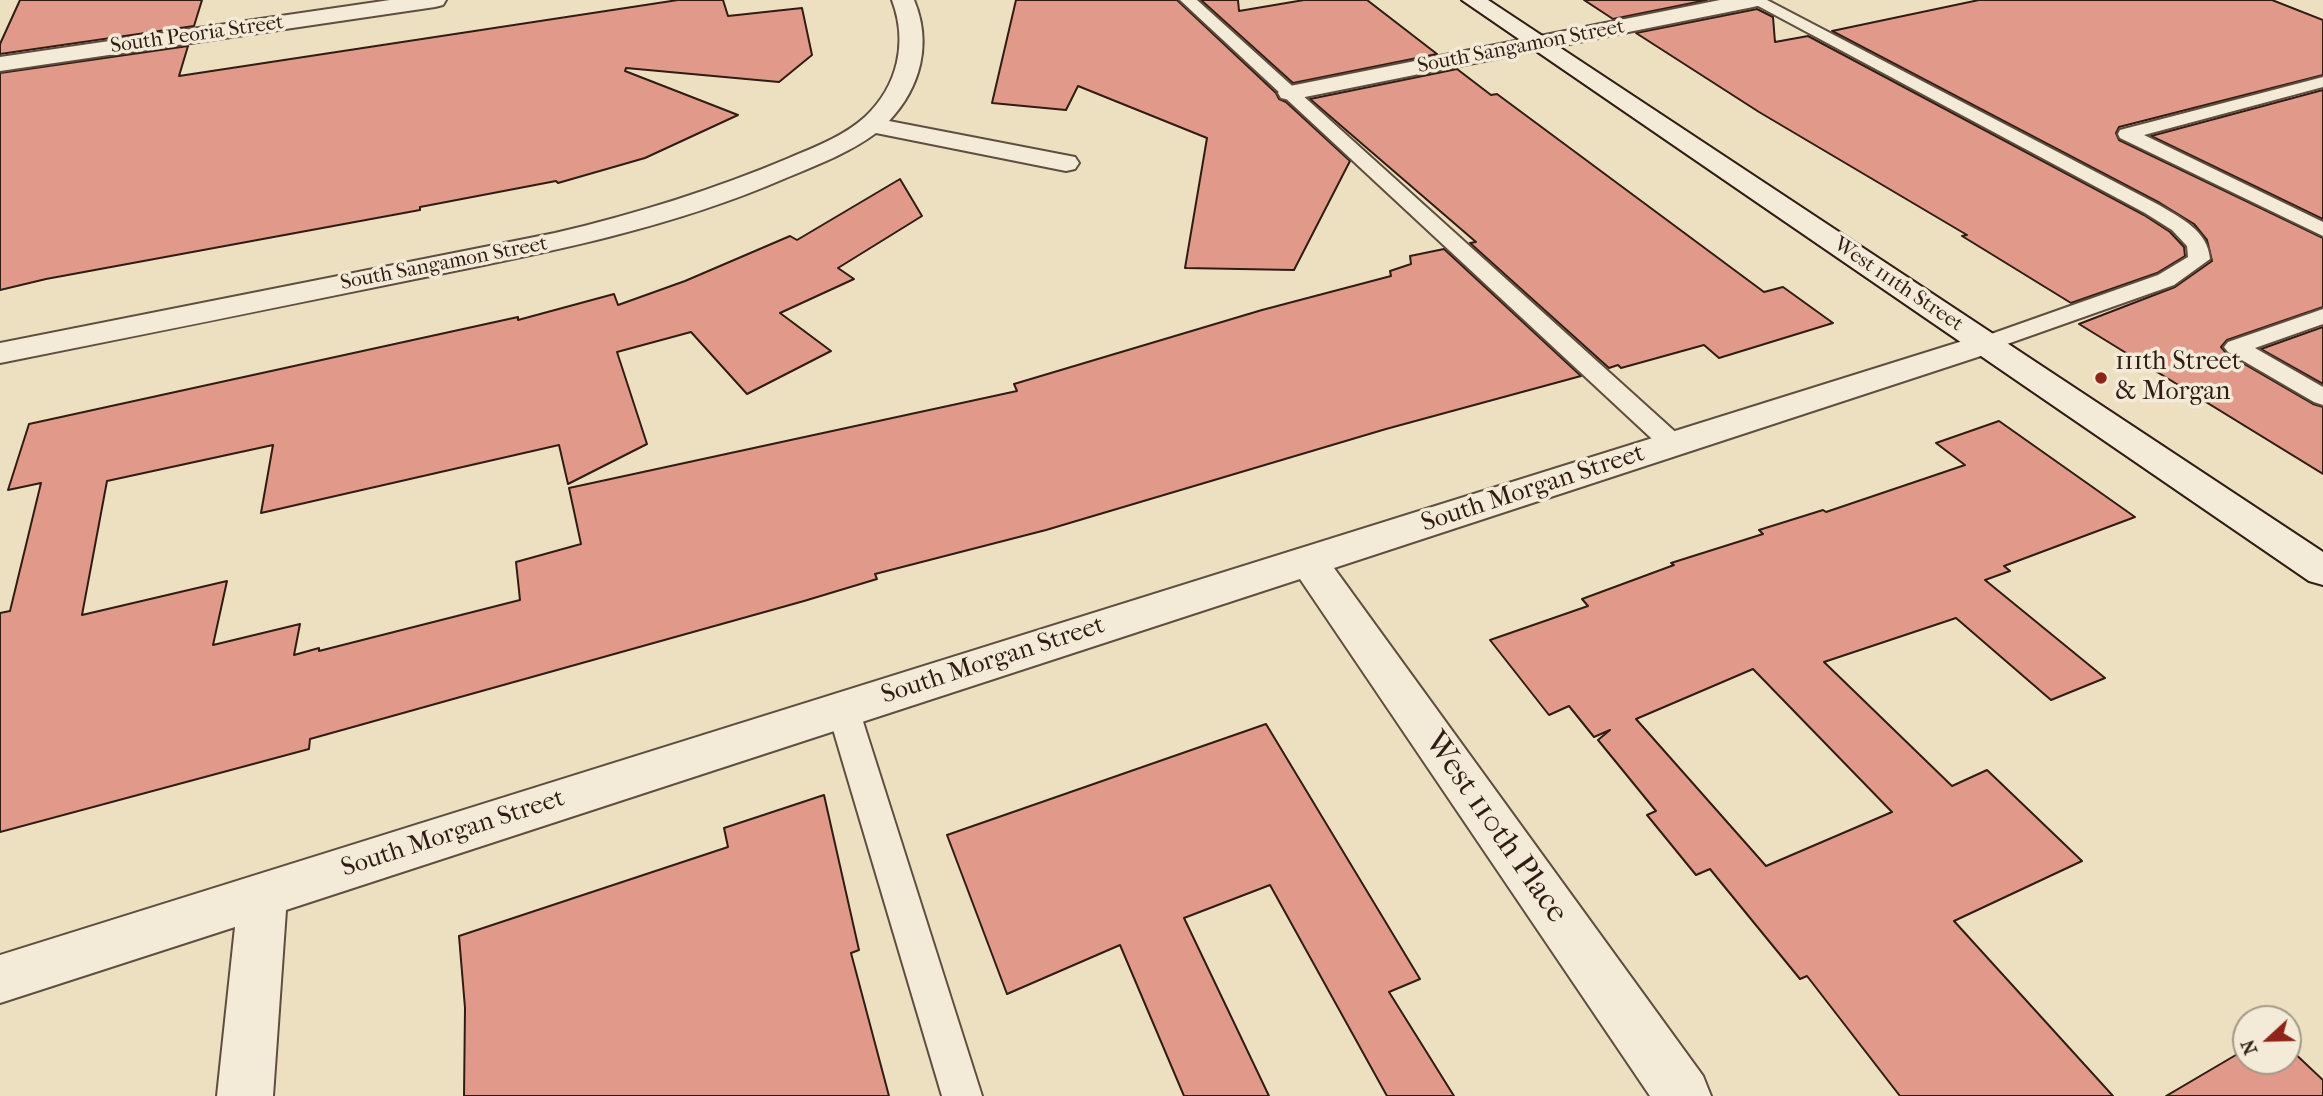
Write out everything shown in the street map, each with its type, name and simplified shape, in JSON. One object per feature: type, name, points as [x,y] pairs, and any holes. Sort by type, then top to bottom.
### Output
[{"type":"street","name":"South Peoria Street","points":[[0,64],[341,7],[435,0]]},
{"type":"street","name":"South Sangamon Street","points":[[0,353],[542,245],[694,206],[758,182],[818,155],[872,125],[898,90],[911,62],[914,35],[903,0]]},
{"type":"street","name":"West 111th Street","points":[[1473,0],[2323,571]]},
{"type":"street","name":"South Sangamon Street","points":[[1290,93],[1754,0]]},
{"type":"street","points":[[872,125],[1066,163]]},
{"type":"street","name":"South Morgan Street","points":[[0,979],[1985,344]]},
{"type":"street","name":"West 110th Place","points":[[1308,561],[1683,1096]]},
{"type":"street","points":[[245,1096],[263,895]]},
{"type":"lane","points":[[1188,0],[1673,444]]},
{"type":"lane","points":[[1754,0],[2152,209],[2179,226],[2198,245],[2199,259],[2166,279],[1985,344]]},
{"type":"lane","points":[[2323,82],[2127,134],[2323,230]]},
{"type":"lane","points":[[2323,316],[2236,346],[2323,397]]},
{"type":"lane","points":[[843,709],[962,1096]]},
{"type":"building","points":[[20,0],[202,0],[194,26],[0,54],[0,44]]},
{"type":"building","points":[[678,0],[723,0],[728,16],[802,8],[812,55],[779,82],[626,68],[625,71],[738,115],[645,158],[558,183],[556,181],[420,207],[420,210],[46,279],[0,290],[0,73],[188,46],[179,76]]},
{"type":"building","points":[[1016,0],[1177,0],[1276,93],[1279,99],[1286,102],[1350,161],[1294,270],[1185,268],[1207,138],[1078,86],[1066,110],[992,103]]},
{"type":"building","points":[[1201,0],[1238,0],[1239,11],[1304,0],[1367,0],[1437,54],[1293,83]]},
{"type":"building","points":[[1584,0],[1707,0],[1613,19]]},
{"type":"building","points":[[1979,0],[2272,0],[2323,20],[2323,75],[2119,127],[2116,133],[2119,140],[2323,238],[2323,307],[2227,340],[2221,347],[2227,354],[2313,404],[2323,407],[2323,474],[2079,324],[2175,287],[2212,261],[2207,240],[2194,224],[2160,203],[1832,31]]},
{"type":"building","points":[[1757,9],[1773,17],[1775,42],[1808,36],[2144,215],[2170,232],[2184,247],[2185,256],[2157,273],[2071,303],[1962,236],[1967,235],[1759,112],[1636,33]]},
{"type":"building","points":[[1457,69],[1491,95],[1497,94],[1764,292],[1783,287],[1833,323],[1719,358],[1704,345],[1621,368],[1618,365],[1609,368],[1470,243],[1476,242],[1310,99]]},
{"type":"building","points":[[2323,90],[2323,219],[2151,136]]},
{"type":"building","points":[[900,179],[922,216],[838,268],[854,279],[780,313],[831,351],[747,394],[691,332],[617,352],[647,444],[568,484],[559,445],[261,513],[273,445],[107,481],[82,615],[227,581],[213,645],[300,624],[294,655],[520,600],[516,562],[581,544],[569,488],[1017,391],[1014,384],[1262,310],[1391,276],[1390,271],[1411,264],[1410,256],[1444,249],[1581,376],[1386,429],[1046,530],[875,574],[877,579],[804,601],[310,739],[309,749],[0,832],[0,613],[10,611],[41,483],[8,490],[29,424],[518,317],[518,320],[614,294],[618,305],[685,281],[790,236],[797,240]]},
{"type":"building","points":[[2323,327],[2323,384],[2261,349]]},
{"type":"building","points":[[1999,421],[2135,517],[2004,566],[2010,571],[1985,580],[2105,678],[2051,700],[1956,618],[1824,662],[1952,786],[1987,770],[2082,861],[1954,921],[2113,1096],[1900,1096],[1807,976],[1800,979],[1710,869],[1696,875],[1647,815],[1656,811],[1598,740],[1610,730],[1594,737],[1569,706],[1549,715],[1490,640],[1588,606],[1582,599],[1674,565],[1671,563],[1763,534],[1759,530],[1823,510],[1826,512],[1965,465],[1936,443]],"holes":[[[1753,669],[1892,812],[1766,866],[1636,719]]]},
{"type":"building","points":[[1266,724],[1420,979],[1389,992],[1454,1096],[1387,1096],[1270,885],[1184,918],[1269,1096],[1184,1096],[1120,945],[1007,994],[947,835]]},
{"type":"building","points":[[824,795],[859,950],[851,953],[889,1096],[464,1096],[465,1008],[459,936],[728,847],[724,828]]},
{"type":"building","points":[[2232,1057],[2232,1075],[2302,1075],[2302,1060],[2323,1080],[2323,1096],[2166,1096]]},
{"type":"place","name":"111th Street & Morgan","points":[[2101,378]]}]
